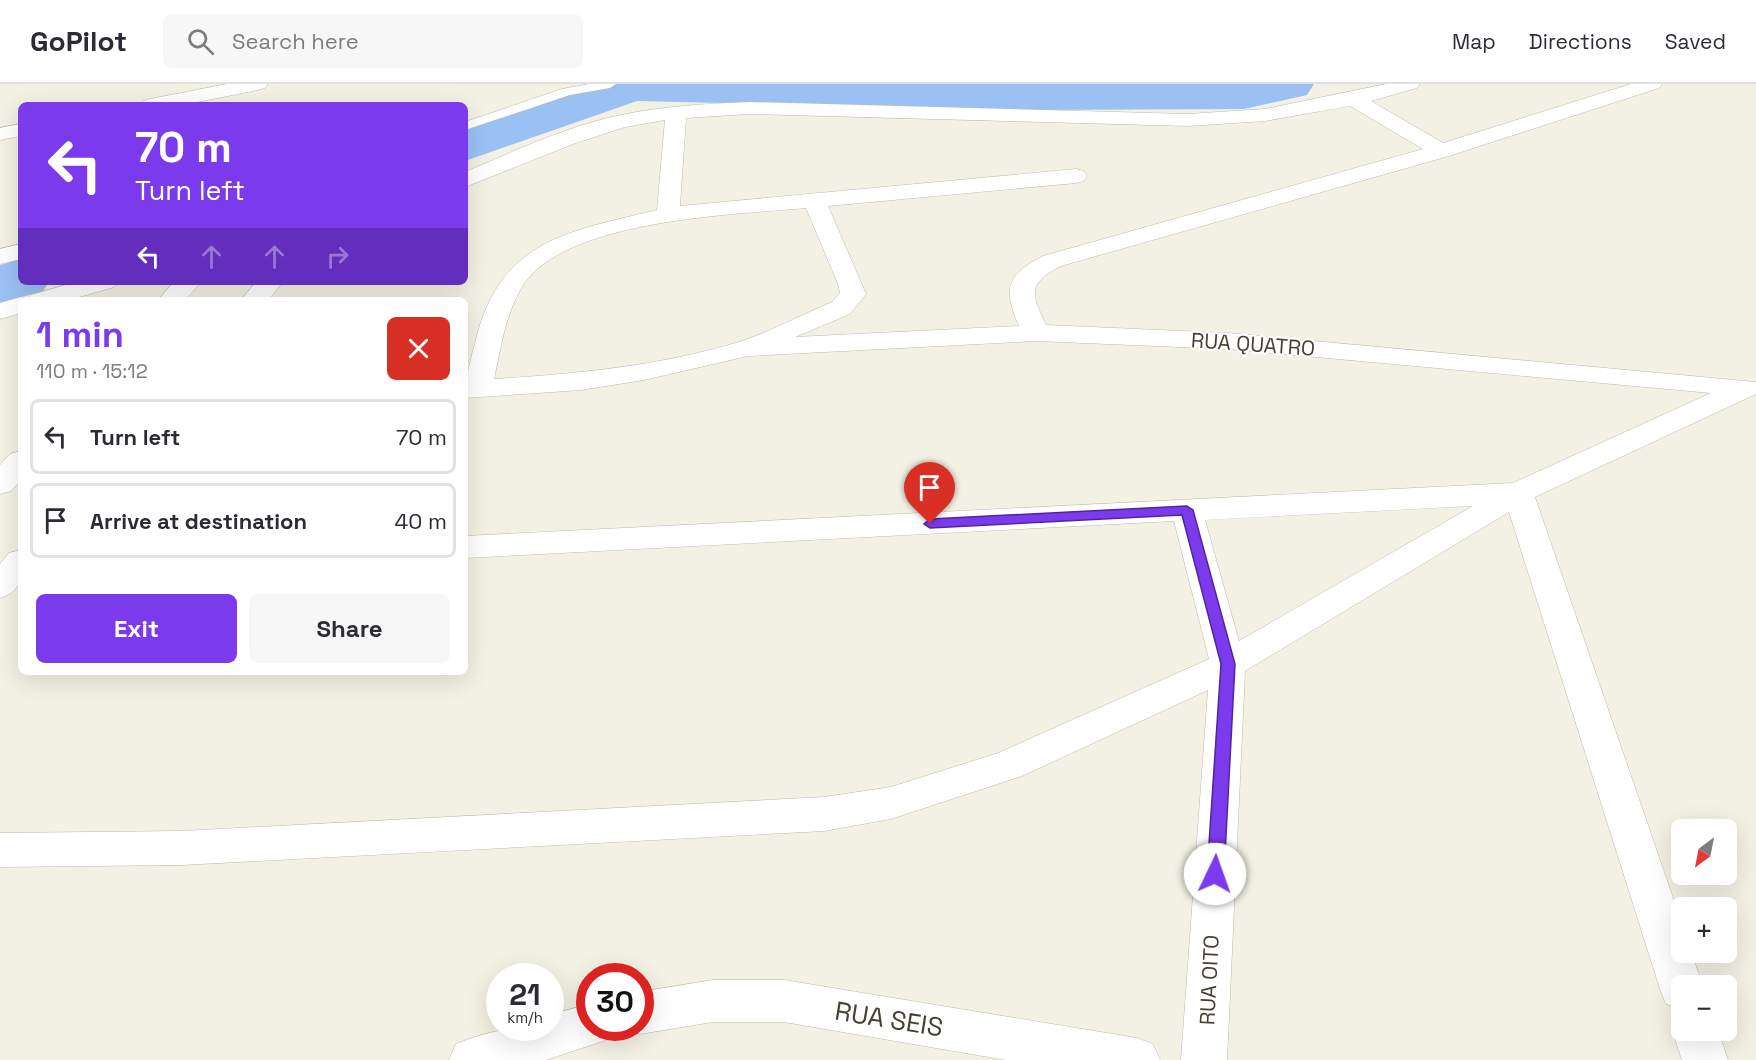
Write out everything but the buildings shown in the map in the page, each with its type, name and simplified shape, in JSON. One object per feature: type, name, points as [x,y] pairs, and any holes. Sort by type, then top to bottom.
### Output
[{"type":"street","points":[[144,100],[258,84]]},
{"type":"street","points":[[468,179],[603,126],[676,112],[749,108],[1188,120],[1264,115],[1353,99],[1410,84]]},
{"type":"street","points":[[1036,333],[1021,300],[1022,282],[1031,271],[1041,266],[1441,151],[1653,84]]},
{"type":"street","points":[[1353,99],[1441,151]]},
{"type":"street","points":[[668,214],[676,112]]},
{"type":"street","points":[[0,134],[18,131]]},
{"type":"street","points":[[815,202],[851,284],[853,294],[841,308],[748,348],[644,372],[581,382],[471,389],[495,317],[511,283],[532,261],[553,247],[576,237],[668,214],[1076,176]]},
{"type":"street","points":[[0,256],[18,252]]},
{"type":"street","points":[[51,297],[94,285]]},
{"type":"street","points":[[174,297],[185,285]]},
{"type":"street","points":[[257,297],[267,285]]},
{"type":"street","points":[[0,311],[18,306]]},
{"type":"street","name":"RUA QUATRO","points":[[748,348],[1036,333],[1228,341],[1751,388]]},
{"type":"street","points":[[0,850],[182,848],[824,814],[891,803],[1009,765],[1228,664],[1518,493],[1751,388]]},
{"type":"street","points":[[0,484],[18,464]]},
{"type":"street","points":[[468,547],[1518,493]]},
{"type":"street","points":[[1518,493],[1677,975]]},
{"type":"street","name":"RUA OITO","points":[[1187,510],[1228,664],[1204,1060]]},
{"type":"street","name":"RUA SEIS","points":[[654,1011],[713,1001],[784,1001],[1137,1060]]},
{"type":"street","points":[[472,1060],[576,1029]]},
{"type":"street","points":[[1699,1041],[1705,1060]]},
{"type":"lane","points":[[468,125],[567,92],[610,84]]},
{"type":"waterway","points":[[468,144],[632,86],[1024,95],[1244,94],[1289,84]]},
{"type":"waterway","points":[[0,284],[18,279]]},
{"type":"route","points":[[930,524],[1187,510],[1228,664],[1215,874]]}]
